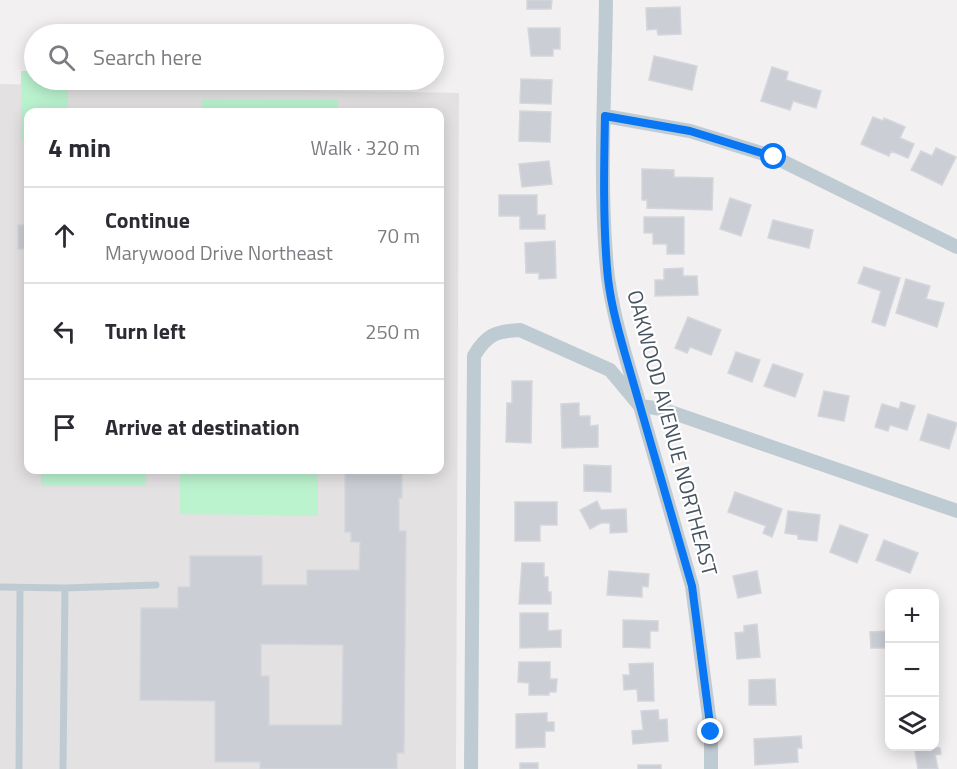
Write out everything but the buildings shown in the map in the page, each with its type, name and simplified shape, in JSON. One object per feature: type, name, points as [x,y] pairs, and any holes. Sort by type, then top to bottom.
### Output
[{"type":"street","name":"OAKWOOD AVENUE NORTHEAST","points":[[606,0],[603,174],[607,270],[616,321],[692,586],[711,732],[711,769]]},
{"type":"street","points":[[605,116],[690,131],[774,157],[957,247]]},
{"type":"street","points":[[471,769],[474,356],[483,341],[505,330],[520,330],[610,370],[640,405],[662,409],[957,511]]},
{"type":"lane","points":[[0,587],[65,588],[156,585]]},
{"type":"lane","points":[[19,769],[20,588]]},
{"type":"lane","points":[[63,769],[65,588]]},
{"type":"shaded area","points":[[0,84],[24,84],[24,90],[306,90],[459,93],[456,769],[0,769]]},
{"type":"green space","points":[[21,71],[24,71],[24,90],[68,90],[68,108],[24,108],[24,140],[21,140]]},
{"type":"green space","points":[[201,99],[338,100],[338,108],[201,108]]},
{"type":"green space","points":[[41,474],[146,474],[146,486],[41,486]]},
{"type":"green space","points":[[180,474],[318,474],[318,516],[180,514]]},
{"type":"route","points":[[711,732],[692,586],[616,321],[607,270],[603,174],[605,116],[690,131],[774,157]]}]
